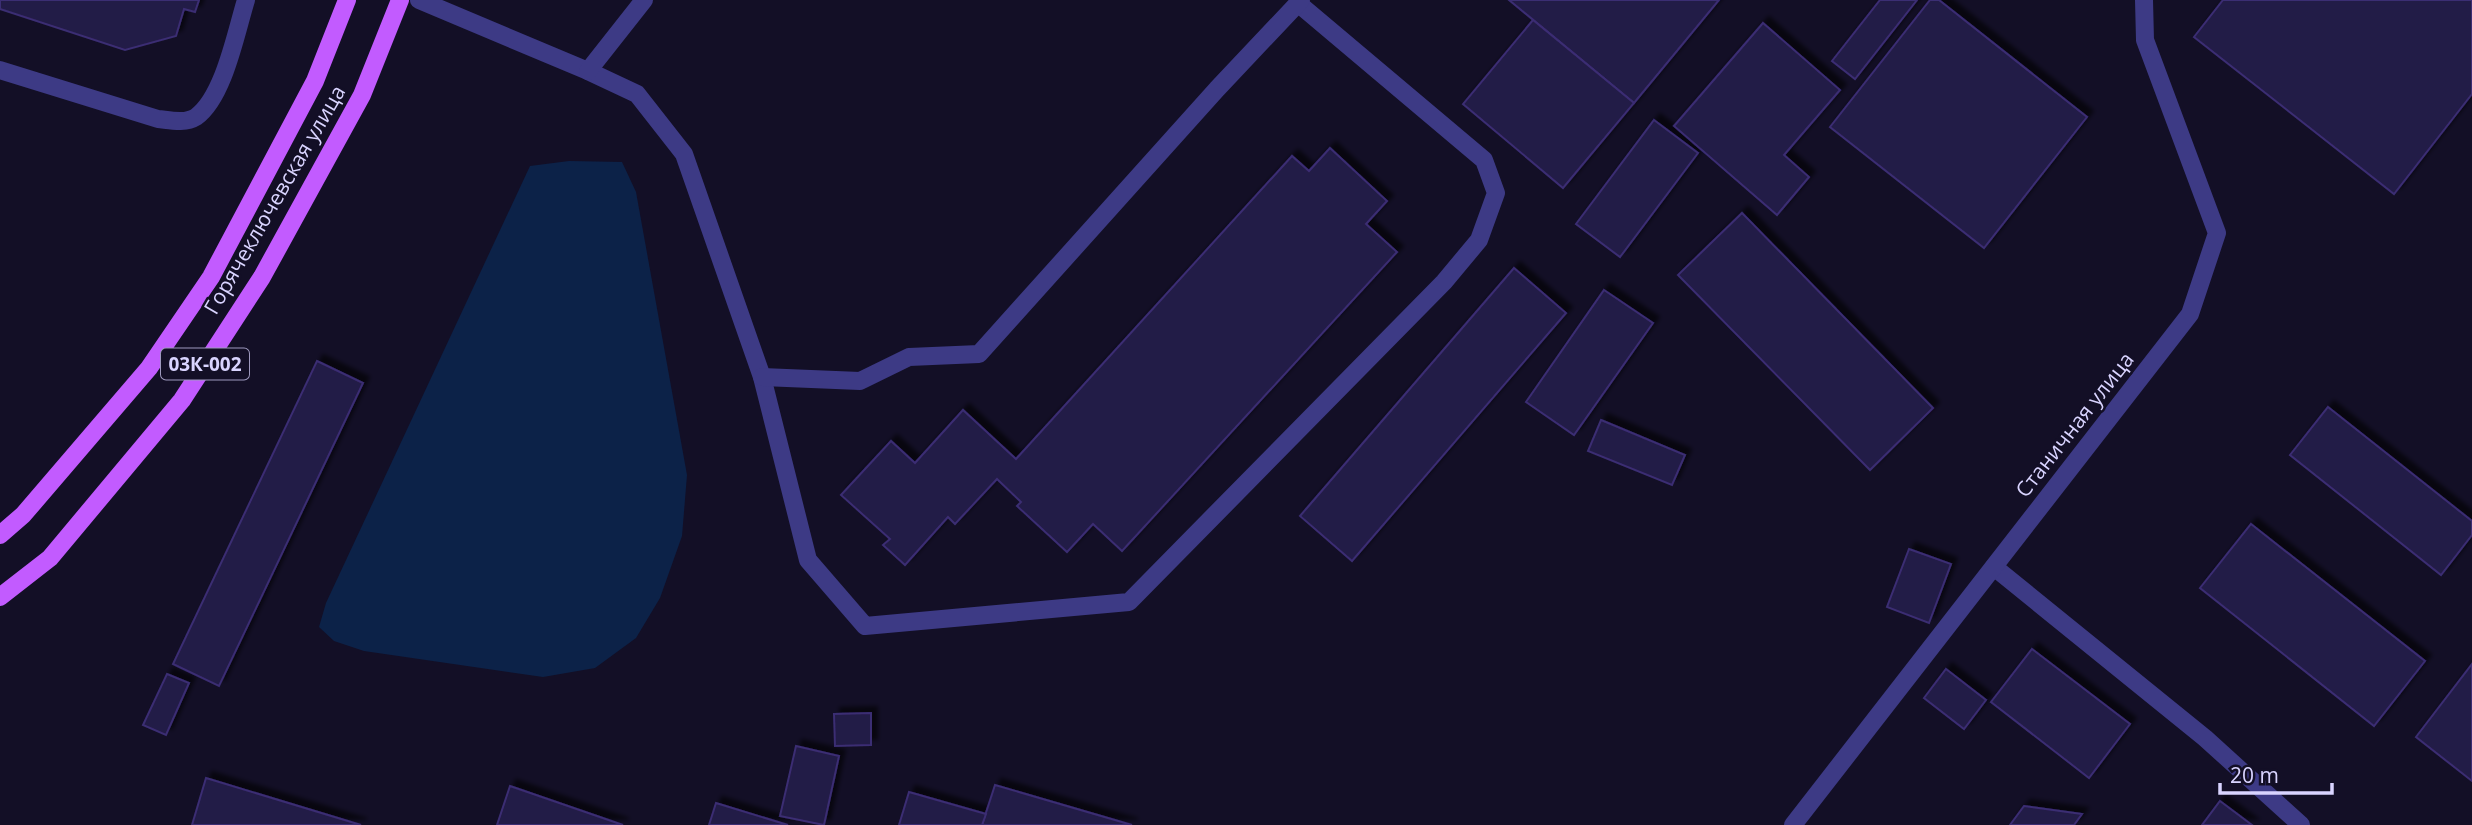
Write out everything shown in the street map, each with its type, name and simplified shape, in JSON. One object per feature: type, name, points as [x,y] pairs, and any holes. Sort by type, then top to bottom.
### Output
[{"type":"main road","name":"Горячеключевская улица","points":[[0,535],[23,515],[149,368],[211,277],[315,81],[347,0]]},
{"type":"main road","name":"Горячеключевская улица","points":[[0,597],[50,558],[182,400],[262,277],[349,119],[362,95],[400,0]]},
{"type":"street","points":[[0,70],[158,119],[178,121],[195,117],[211,100],[220,82],[246,0]]},
{"type":"street","points":[[419,0],[637,94],[684,154],[762,377],[808,560],[865,626],[1129,602],[1444,282],[1479,240],[1496,193],[1484,160],[1300,2],[1217,89],[979,354],[909,357],[860,381],[762,377]]},
{"type":"street","points":[[588,71],[644,0]]},
{"type":"street","name":"Станичная улица","points":[[1793,825],[2190,314],[2217,233],[2145,40],[2144,0]]},
{"type":"street","points":[[1994,567],[2205,738],[2301,825]]},
{"type":"water","points":[[569,161],[622,162],[636,192],[687,475],[682,536],[660,598],[636,638],[595,668],[543,677],[364,651],[334,641],[319,627],[326,603],[530,166]]},
{"type":"building","points":[[0,0],[199,0],[195,12],[184,9],[176,36],[125,50],[0,9]]},
{"type":"building","points":[[1509,0],[1719,0],[1634,103]]},
{"type":"building","points":[[1880,0],[1917,0],[1855,79],[1832,61]]},
{"type":"building","points":[[1930,0],[1939,0],[2087,117],[1984,248],[1830,127]]},
{"type":"building","points":[[2223,0],[2472,0],[2472,94],[2394,194],[2194,37]]},
{"type":"building","points":[[1533,20],[1634,103],[1563,188],[1463,104]]},
{"type":"building","points":[[1763,23],[1840,90],[1784,155],[1809,177],[1777,215],[1674,126]]},
{"type":"building","points":[[1654,120],[1698,153],[1620,257],[1576,224]]},
{"type":"building","points":[[1330,148],[1387,201],[1366,224],[1397,252],[1122,551],[1093,524],[1067,552],[1017,506],[1021,502],[997,479],[955,524],[948,517],[905,565],[883,545],[890,539],[841,495],[891,441],[915,463],[963,410],[1016,459],[1292,156],[1309,171]]},
{"type":"building","points":[[1742,213],[1933,408],[1870,470],[1678,275]]},
{"type":"building","points":[[1514,268],[1566,313],[1352,561],[1300,516]]},
{"type":"building","points":[[1604,290],[1653,323],[1574,435],[1526,402]]},
{"type":"building","points":[[317,361],[363,383],[219,686],[173,664]]},
{"type":"building","points":[[2328,407],[2472,521],[2472,535],[2441,575],[2290,455]]},
{"type":"building","points":[[1601,420],[1685,455],[1672,485],[1588,451]]},
{"type":"building","points":[[2251,524],[2425,661],[2374,726],[2200,588]]},
{"type":"building","points":[[1909,549],[1951,564],[1929,623],[1887,607]]},
{"type":"building","points":[[2032,649],[2130,724],[2089,778],[1991,702]]},
{"type":"building","points":[[2472,664],[2472,781],[2416,737]]},
{"type":"building","points":[[1946,669],[1986,700],[1964,729],[1924,698]]},
{"type":"building","points":[[167,674],[189,683],[166,735],[143,725]]},
{"type":"building","points":[[871,713],[871,745],[835,746],[834,714]]},
{"type":"building","points":[[796,746],[839,756],[824,825],[780,816]]},
{"type":"building","points":[[206,778],[361,825],[192,825]]},
{"type":"building","points":[[995,785],[1132,825],[982,825]]},
{"type":"building","points":[[510,786],[623,825],[497,825]]},
{"type":"building","points":[[909,792],[986,814],[982,825],[899,825]]},
{"type":"building","points":[[2220,801],[2252,825],[2202,825]]},
{"type":"building","points":[[716,803],[788,825],[709,825]]},
{"type":"building","points":[[2024,806],[2082,814],[2074,825],[2010,825]]}]
